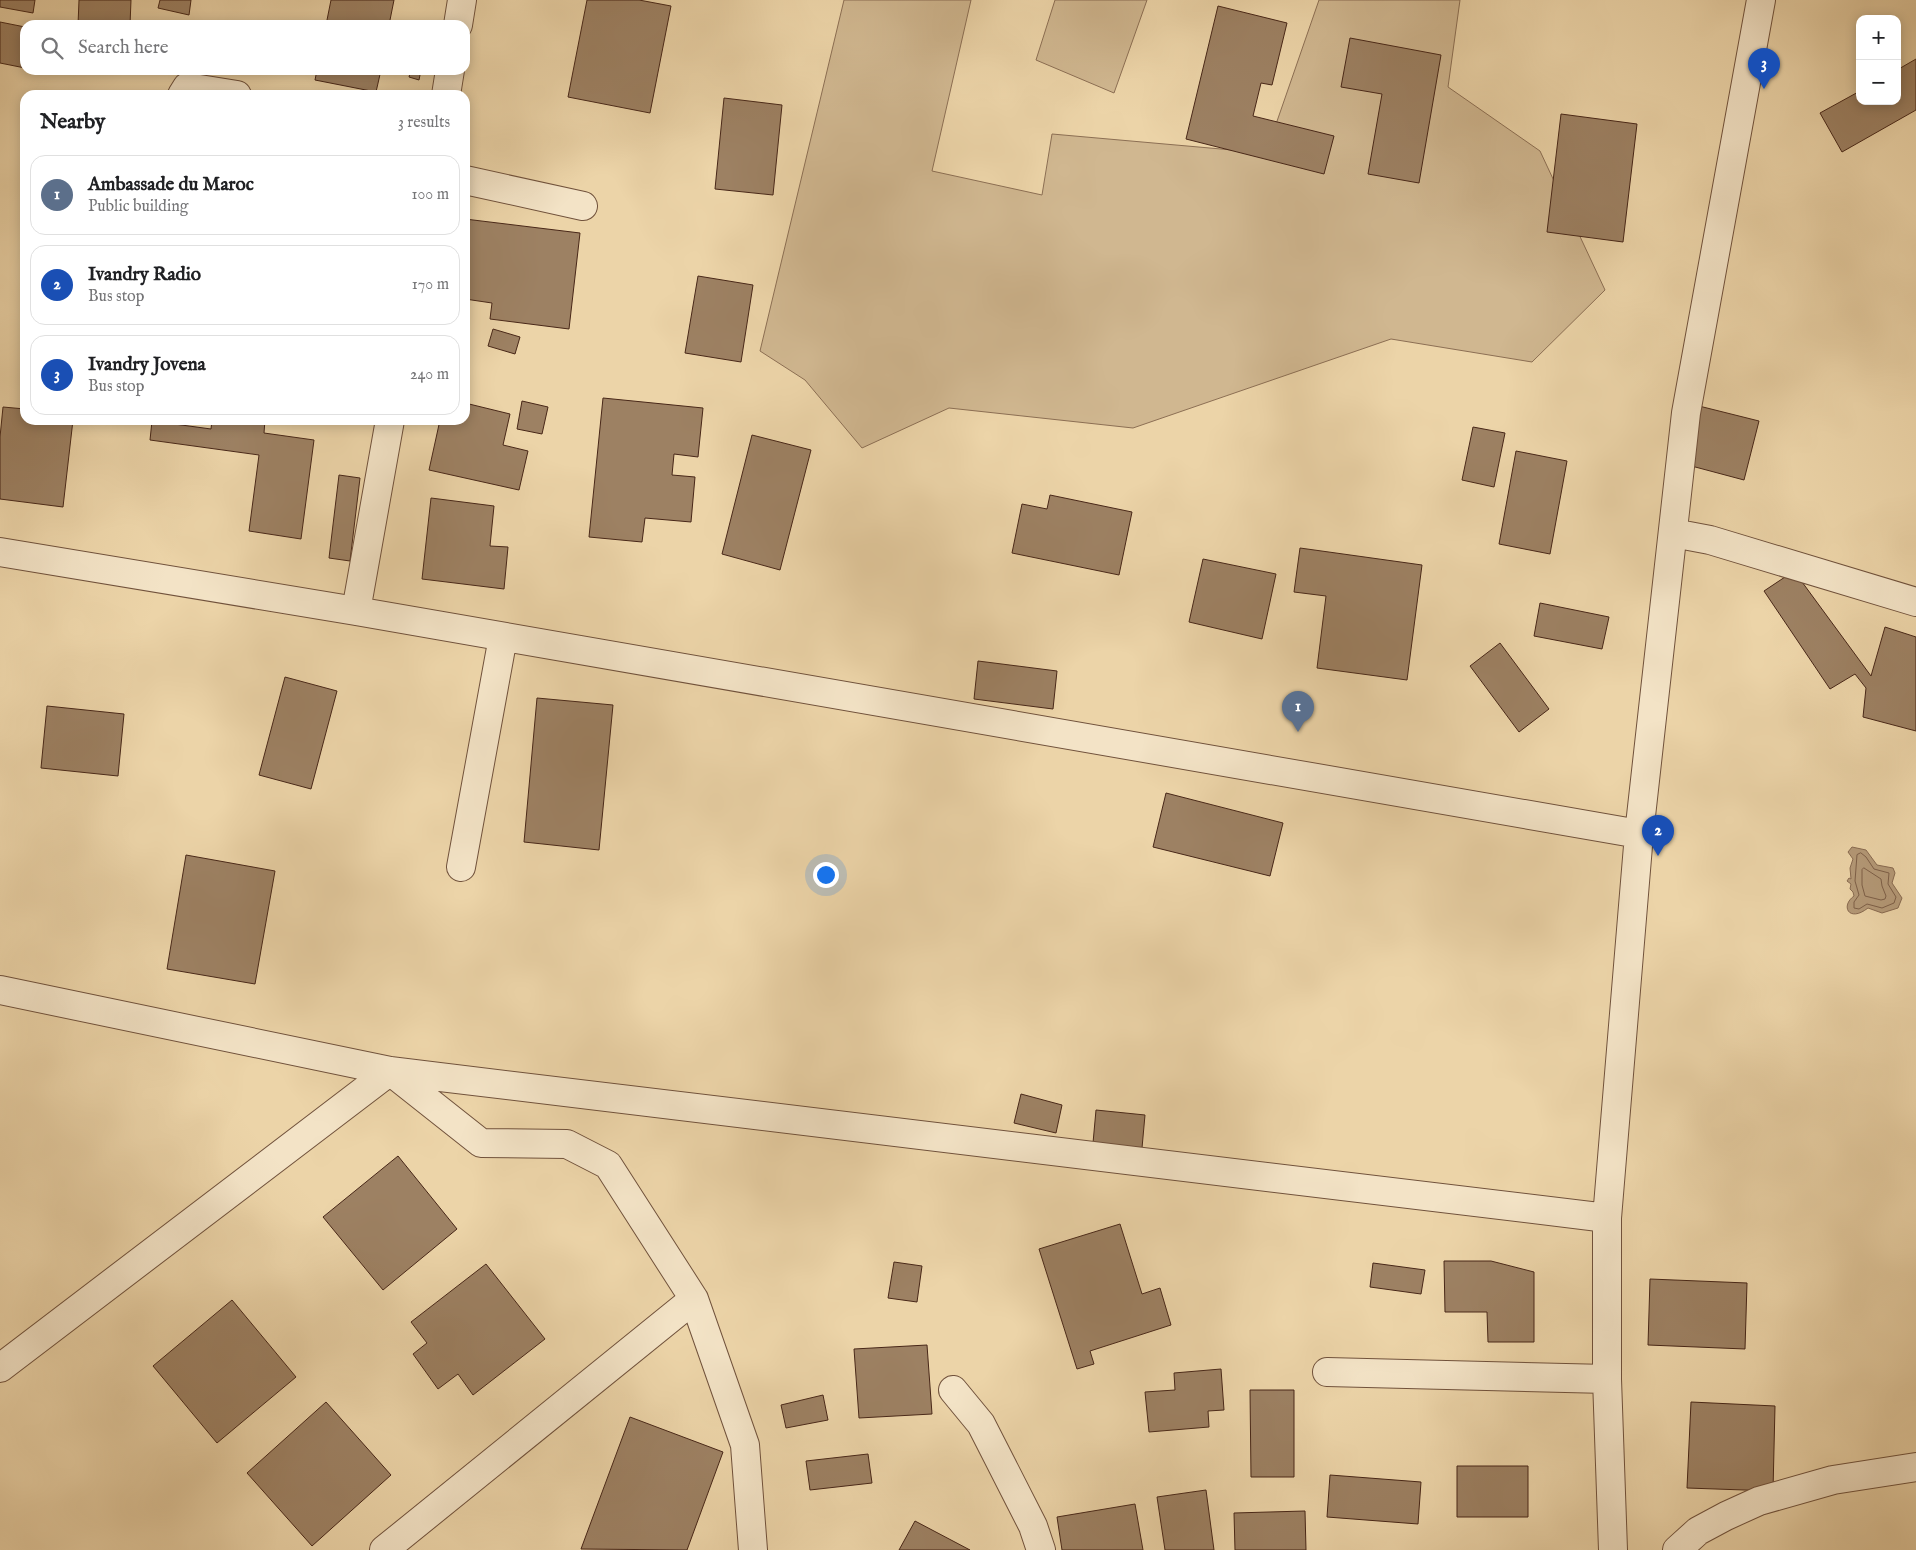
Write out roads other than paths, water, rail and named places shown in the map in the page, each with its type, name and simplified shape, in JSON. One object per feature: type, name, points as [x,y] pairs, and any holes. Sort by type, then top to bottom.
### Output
[{"type":"street","points":[[459,20],[462,0]]},
{"type":"street","points":[[1614,1550],[1607,1379],[1607,1218],[1639,834],[1686,413],[1761,0]]},
{"type":"street","points":[[447,90],[449,75]]},
{"type":"street","points":[[185,90],[187,87],[206,90]]},
{"type":"street","points":[[470,181],[583,206]]},
{"type":"street","points":[[356,611],[389,425]]},
{"type":"street","points":[[1673,533],[1710,540],[1916,602]]},
{"type":"street","points":[[0,552],[356,611],[1639,834]]},
{"type":"street","points":[[461,867],[502,637]]},
{"type":"street","points":[[0,990],[390,1071],[1607,1218]]},
{"type":"street","points":[[390,1071],[481,1143],[567,1144],[608,1165],[694,1299],[745,1445],[753,1550]]},
{"type":"street","points":[[0,1368],[390,1071]]},
{"type":"street","points":[[384,1550],[694,1299]]},
{"type":"street","points":[[1327,1372],[1607,1379]]},
{"type":"street","points":[[953,1390],[981,1424],[1033,1526],[1041,1550]]},
{"type":"street","points":[[1677,1550],[1698,1531],[1759,1501],[1833,1480],[1916,1466]]},
{"type":"water","points":[[1852,847],[1866,850],[1877,865],[1893,868],[1895,873],[1892,883],[1902,898],[1898,908],[1882,913],[1868,908],[1856,914],[1849,911],[1847,908],[1848,904],[1854,896],[1850,889],[1851,884],[1847,881],[1849,878],[1851,879],[1850,868],[1853,859],[1848,852]]},
{"type":"place","name":"Ivandry Jovena","points":[[1764,89]]},
{"type":"place","name":"Ambassade du Maroc","points":[[1298,732]]},
{"type":"place","name":"Ivandry Radio","points":[[1658,856]]}]
